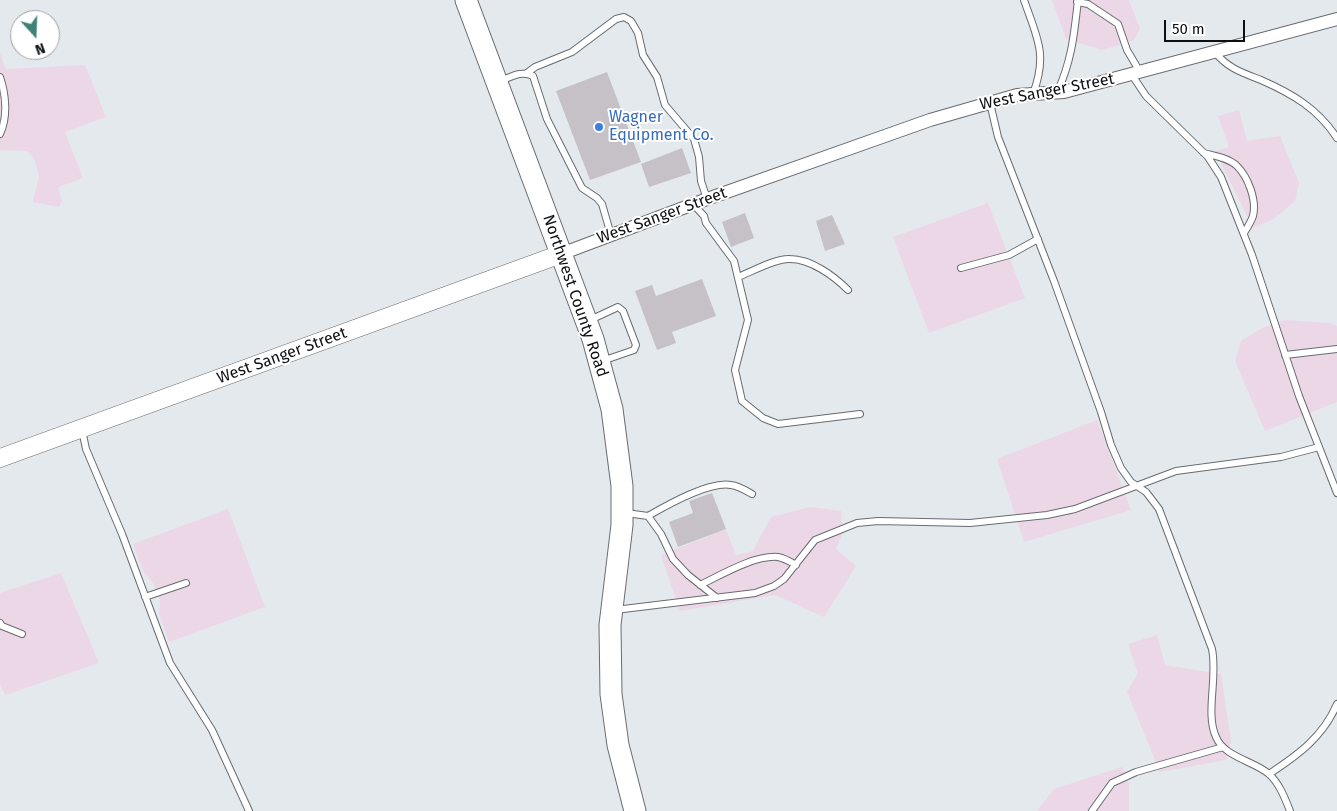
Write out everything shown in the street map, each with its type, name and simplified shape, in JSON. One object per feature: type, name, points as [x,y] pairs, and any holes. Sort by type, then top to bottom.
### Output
[{"type":"highway","name":"Northwest County Road","points":[[466,0],[587,322],[600,362],[613,417],[622,486],[622,513],[612,610],[611,694],[618,745],[635,811]]},
{"type":"main road","name":"West Sanger Street","points":[[0,458],[561,254]]},
{"type":"street","name":"West Sanger Street","points":[[561,254],[707,198],[930,120],[989,102],[1017,95],[1057,93],[1136,74],[1337,19]]},
{"type":"lane","points":[[1024,0],[1042,59],[1040,74],[1032,94]]},
{"type":"lane","points":[[1057,93],[1068,70],[1073,51],[1078,1],[1088,4],[1118,24],[1146,96],[1203,153],[1221,177],[1244,233],[1299,396],[1337,493]]},
{"type":"lane","points":[[497,82],[518,74],[528,73],[535,67],[572,52],[616,19],[624,17],[631,21],[638,33],[644,55],[657,77],[665,104],[694,139],[699,157],[701,181],[707,198]]},
{"type":"lane","points":[[1215,52],[1223,63],[1237,71],[1285,91],[1303,102],[1320,114],[1337,138]]},
{"type":"lane","points":[[528,73],[533,76],[547,119],[582,188],[597,198],[602,204],[612,235]]},
{"type":"lane","points":[[0,78],[5,93],[4,121],[0,134]]},
{"type":"lane","points":[[989,102],[998,137],[1038,239],[1101,412],[1111,445],[1121,468],[1146,492],[1160,509],[1212,649],[1216,666],[1212,728],[1216,740],[1223,747],[1269,774],[1280,789],[1290,811]]},
{"type":"lane","points":[[1203,153],[1224,158],[1237,166],[1247,181],[1254,200],[1252,216],[1244,233]]},
{"type":"lane","points":[[693,204],[704,216],[706,223],[734,261],[738,277],[748,320],[735,370],[742,401],[763,418],[778,424],[860,414]]},
{"type":"lane","points":[[961,268],[1008,255],[1038,239]]},
{"type":"lane","points":[[738,277],[789,259],[810,265],[835,277],[848,290]]},
{"type":"lane","points":[[587,322],[618,307],[623,310],[636,345],[634,350],[600,362]]},
{"type":"lane","points":[[1285,355],[1337,349]]},
{"type":"lane","points":[[82,429],[86,449],[146,597],[170,663],[212,730],[249,811]]},
{"type":"lane","points":[[612,610],[756,593],[774,586],[784,579],[815,540],[857,523],[878,521],[970,523],[1047,515],[1075,509],[1176,471],[1194,467],[1281,457],[1320,447]]},
{"type":"lane","points":[[1327,467],[1337,477]]},
{"type":"lane","points":[[622,513],[648,516],[687,494],[729,484],[743,488],[752,494]]},
{"type":"lane","points":[[648,516],[661,534],[674,559],[716,598]]},
{"type":"lane","points":[[700,585],[758,560],[778,557],[796,565]]},
{"type":"lane","points":[[146,597],[186,582]]},
{"type":"lane","points":[[0,623],[2,626],[22,634]]},
{"type":"lane","points":[[1269,774],[1300,754],[1316,738],[1337,704]]},
{"type":"lane","points":[[1092,811],[1112,783],[1136,772],[1223,747]]},
{"type":"shaded area","points":[[1052,0],[1129,0],[1140,29],[1134,40],[1102,50],[1066,39]]},
{"type":"shaded area","points":[[0,53],[6,69],[85,65],[106,117],[65,132],[83,178],[58,187],[62,201],[59,207],[33,202],[39,176],[34,158],[27,151],[0,150]]},
{"type":"shaded area","points":[[1239,110],[1247,141],[1280,136],[1299,183],[1295,201],[1272,220],[1253,228],[1215,151],[1229,147],[1218,116]]},
{"type":"shaded area","points":[[988,203],[1025,298],[929,333],[893,237]]},
{"type":"shaded area","points":[[1285,320],[1330,323],[1337,326],[1337,402],[1265,431],[1235,361],[1241,341],[1264,327]]},
{"type":"shaded area","points":[[1097,420],[1131,510],[1024,542],[997,459]]},
{"type":"shaded area","points":[[810,507],[841,511],[842,534],[836,549],[856,566],[824,617],[775,595],[680,611],[661,555],[726,529],[736,555],[753,551],[771,517]]},
{"type":"shaded area","points":[[228,509],[265,607],[169,642],[159,614],[160,601],[157,592],[153,583],[143,571],[133,544]]},
{"type":"shaded area","points":[[61,573],[99,663],[5,695],[0,684],[0,593]]},
{"type":"shaded area","points":[[1157,635],[1165,665],[1221,674],[1231,741],[1226,760],[1160,772],[1127,692],[1138,673],[1128,644]]},
{"type":"shaded area","points":[[1122,767],[1129,783],[1129,811],[1037,811],[1054,789]]},
{"type":"building","name":"Wagner Equipment Co.","points":[[607,72],[641,162],[590,180],[556,91]]},
{"type":"building","name":"Wagner Equipment Co.","points":[[682,148],[691,173],[649,187],[641,164]]},
{"type":"building","points":[[745,213],[754,238],[731,247],[722,222]]},
{"type":"building","points":[[832,215],[845,244],[825,251],[816,221]]},
{"type":"building","points":[[702,279],[716,316],[672,332],[676,343],[657,350],[635,291],[652,285],[656,296]]},
{"type":"building","points":[[712,493],[726,529],[678,547],[669,522],[693,513],[689,501]]},
{"type":"place","name":"Wagner Equipment Co.","points":[[599,127]]}]
